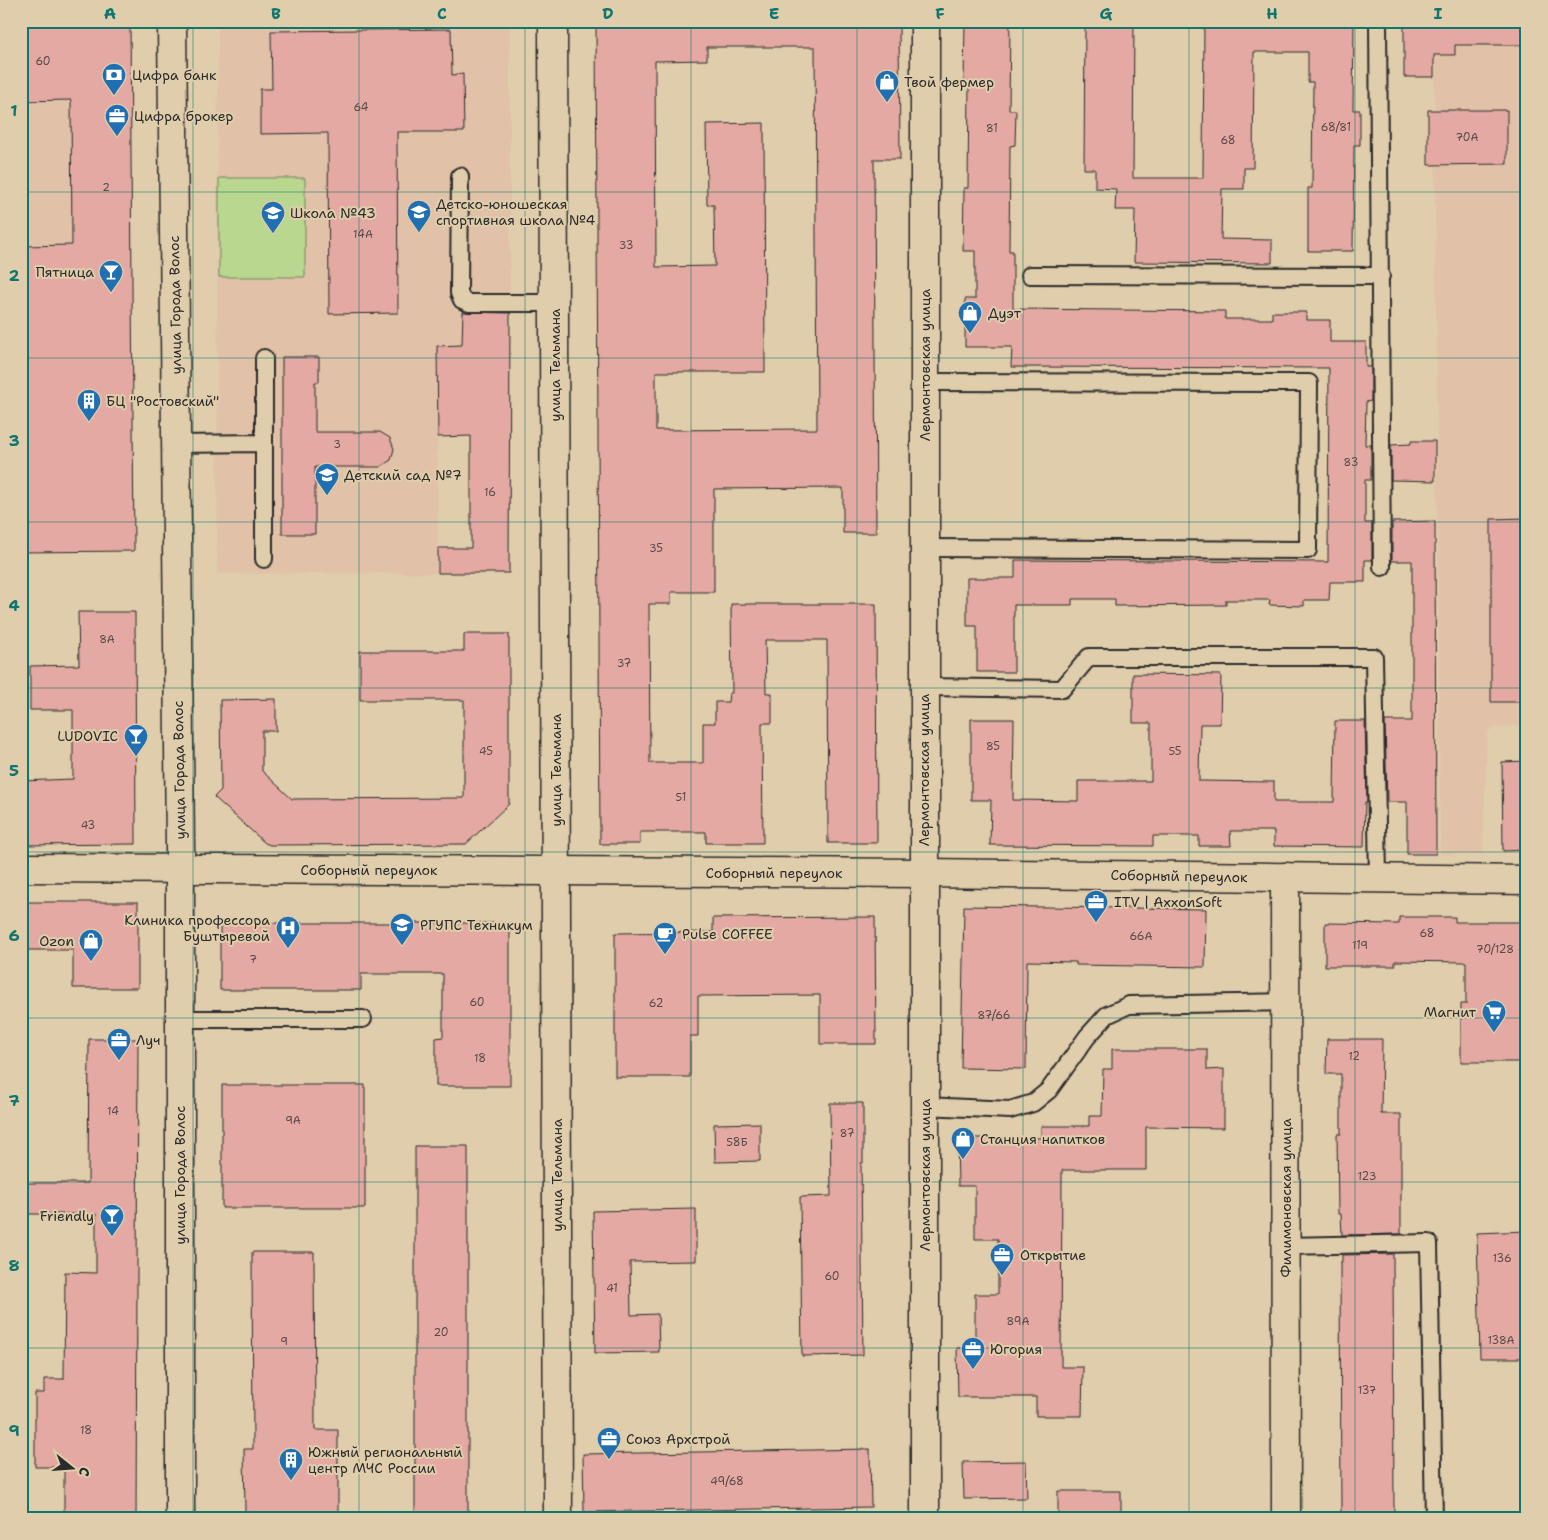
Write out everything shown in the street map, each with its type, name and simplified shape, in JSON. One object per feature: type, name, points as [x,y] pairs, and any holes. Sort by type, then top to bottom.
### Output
[{"type":"street","name":"улица Города Волос","points":[[172,21],[180,869],[180,1519]]},
{"type":"street","name":"улица Тельмана","points":[[554,21],[558,1519]]},
{"type":"street","name":"Лермонтовская улица","points":[[925,21],[925,1519]]},
{"type":"street","name":"Соборный переулок","points":[[21,868],[924,873],[1527,880]]},
{"type":"street","name":"Филимоновская улица","points":[[1285,877],[1286,1519]]},
{"type":"lane","points":[[1378,21],[1382,567]]},
{"type":"lane","points":[[460,176],[459,293],[462,300],[468,303],[554,303]]},
{"type":"lane","points":[[1030,275],[1381,276]]},
{"type":"lane","points":[[264,358],[264,559]]},
{"type":"lane","points":[[924,382],[1309,383],[1308,550],[925,548]]},
{"type":"lane","points":[[176,444],[264,443]]},
{"type":"lane","points":[[924,686],[1062,688],[1089,657],[1374,657],[1378,878]]},
{"type":"lane","points":[[925,1106],[1010,1110],[1033,1103],[1049,1090],[1087,1038],[1107,1015],[1129,1005],[1285,1002]]},
{"type":"lane","points":[[180,1019],[363,1019]]},
{"type":"lane","points":[[1286,1246],[1429,1243],[1434,1519]]},
{"type":"shaded area","points":[[21,21],[130,21],[132,245],[21,246]]},
{"type":"shaded area","points":[[218,21],[510,21],[510,345],[437,346],[438,573],[217,574]]},
{"type":"shaded area","points":[[1434,21],[1527,21],[1527,725],[1492,728],[1487,733],[1483,854],[1440,854]]},
{"type":"green space","points":[[219,178],[305,178],[305,277],[219,277]]},
{"type":"building","points":[[21,21],[130,21],[134,551],[21,552],[21,246],[72,245],[71,100],[21,101]]},
{"type":"building","points":[[596,21],[899,21],[900,159],[874,159],[876,533],[843,533],[843,488],[714,489],[714,592],[671,592],[671,604],[649,604],[650,763],[703,763],[703,723],[715,723],[715,702],[728,702],[729,693],[732,693],[731,604],[876,604],[877,843],[828,843],[827,640],[765,640],[766,693],[772,693],[772,723],[762,723],[763,843],[706,843],[706,832],[640,832],[640,844],[600,844]],"holes":[[[707,47],[815,47],[817,429],[656,430],[656,372],[765,372],[764,123],[706,124],[707,205],[714,205],[715,266],[656,267],[655,61],[707,60]]]},
{"type":"building","points":[[965,21],[1010,21],[1009,110],[1016,110],[1015,145],[1010,146],[1009,251],[1013,251],[1013,309],[1225,311],[1225,319],[1272,319],[1272,312],[1306,312],[1306,320],[1330,320],[1330,342],[1366,342],[1366,367],[1371,367],[1371,401],[1366,402],[1365,445],[1371,445],[1371,480],[1365,480],[1365,523],[1372,523],[1372,560],[1365,560],[1365,582],[1330,582],[1329,600],[1304,600],[1304,606],[1269,605],[1270,600],[1226,600],[1226,605],[1115,606],[1115,599],[1072,599],[1072,605],[1014,605],[1014,672],[977,672],[977,626],[967,626],[967,578],[1015,578],[1015,560],[1328,562],[1329,368],[1011,367],[1012,347],[965,347],[965,299],[975,299],[975,251],[963,251],[964,188],[968,188],[969,83],[964,83]]},
{"type":"building","points":[[1085,21],[1134,21],[1133,178],[1203,178],[1204,21],[1354,21],[1353,110],[1360,110],[1360,145],[1354,145],[1353,251],[1308,251],[1308,188],[1312,188],[1313,82],[1308,82],[1308,52],[1254,52],[1253,168],[1244,168],[1244,189],[1222,189],[1221,239],[1272,240],[1272,263],[1134,262],[1135,210],[1115,210],[1116,189],[1095,188],[1095,169],[1084,169]]},
{"type":"building","points":[[1404,21],[1527,21],[1527,45],[1455,45],[1455,55],[1434,55],[1434,77],[1404,77]]},
{"type":"building","points":[[451,29],[452,75],[463,74],[464,132],[397,132],[398,313],[329,314],[328,133],[260,134],[260,89],[272,89],[271,31]]},
{"type":"building","points":[[1428,110],[1507,110],[1507,164],[1428,165]]},
{"type":"building","points":[[463,312],[510,313],[509,573],[438,573],[438,548],[471,548],[471,436],[438,437],[437,346],[462,345]]},
{"type":"building","points":[[282,357],[319,357],[319,382],[315,382],[315,432],[380,432],[390,438],[394,449],[391,460],[380,467],[315,467],[315,534],[282,534]]},
{"type":"building","points":[[1411,441],[1435,441],[1435,481],[1391,480],[1391,445],[1411,444]]},
{"type":"building","points":[[1527,518],[1527,702],[1491,702],[1491,519]]},
{"type":"building","points":[[1435,521],[1436,854],[1407,854],[1407,802],[1387,802],[1385,721],[1412,721],[1412,561],[1392,561],[1392,522]]},
{"type":"building","points":[[78,612],[135,612],[136,844],[21,845],[21,781],[73,779],[73,710],[30,710],[30,666],[79,665]]},
{"type":"building","points":[[464,634],[509,634],[509,804],[466,844],[270,845],[265,843],[214,797],[221,790],[220,700],[276,699],[276,731],[262,731],[262,771],[292,799],[464,798],[464,700],[360,700],[360,651],[464,651]]},
{"type":"building","points":[[1133,674],[1221,675],[1220,724],[1200,724],[1199,781],[1274,782],[1274,802],[1334,802],[1335,721],[1365,721],[1367,802],[1365,802],[1364,847],[1274,846],[1274,831],[1230,831],[1231,846],[1199,846],[1199,836],[1153,836],[1153,846],[990,845],[991,800],[971,800],[971,719],[1014,719],[1013,800],[1078,801],[1078,781],[1151,781],[1151,723],[1133,723]]},
{"type":"building","points":[[1527,761],[1527,850],[1503,851],[1502,762]]},
{"type":"building","points":[[21,902],[138,902],[138,988],[73,988],[73,950],[21,950]]},
{"type":"building","points":[[964,906],[1206,909],[1205,967],[1076,965],[1076,962],[1027,961],[1026,1069],[961,1068]]},
{"type":"building","points":[[875,917],[876,1044],[820,1044],[820,995],[698,996],[698,1036],[690,1036],[690,1077],[615,1077],[615,933],[713,932],[713,918]]},
{"type":"building","points":[[1399,917],[1455,917],[1455,922],[1523,922],[1523,1004],[1527,1004],[1527,1062],[1461,1062],[1461,1004],[1466,1004],[1466,962],[1395,961],[1395,966],[1325,966],[1325,923],[1399,924]]},
{"type":"building","points":[[220,923],[510,923],[510,1086],[436,1086],[436,1038],[443,1037],[443,974],[361,974],[361,990],[220,990]]},
{"type":"building","points":[[89,1039],[138,1039],[136,1519],[64,1519],[64,1467],[35,1467],[35,1393],[44,1393],[44,1379],[64,1379],[65,1272],[96,1273],[96,1214],[21,1214],[21,1183],[88,1183]]},
{"type":"building","points":[[1327,1039],[1382,1039],[1381,1114],[1401,1114],[1401,1234],[1342,1235],[1341,1214],[1338,1214],[1337,1134],[1341,1134],[1341,1074],[1326,1074]]},
{"type":"building","points":[[1112,1049],[1207,1049],[1207,1070],[1224,1069],[1224,1128],[1146,1127],[1146,1170],[1062,1170],[1061,1367],[1083,1367],[1082,1416],[1036,1416],[1036,1397],[958,1397],[957,1348],[975,1348],[975,1294],[998,1294],[998,1239],[975,1239],[975,1186],[958,1186],[957,1138],[1041,1138],[1041,1126],[1089,1126],[1089,1116],[1102,1116],[1103,1069],[1112,1069]]},
{"type":"building","points":[[222,1085],[365,1085],[365,1208],[222,1208]]},
{"type":"building","points":[[830,1103],[863,1103],[863,1163],[861,1163],[863,1355],[802,1356],[800,1197],[831,1196]]},
{"type":"building","points":[[760,1123],[760,1161],[715,1162],[714,1124]]},
{"type":"building","points":[[415,1146],[468,1146],[468,1519],[415,1519]]},
{"type":"building","points":[[696,1209],[696,1261],[630,1262],[631,1315],[658,1314],[659,1352],[595,1353],[593,1211]]},
{"type":"building","points":[[1527,1231],[1527,1284],[1522,1284],[1522,1358],[1480,1358],[1477,1233]]},
{"type":"building","points":[[252,1252],[314,1252],[315,1430],[338,1430],[338,1519],[253,1519],[253,1512],[245,1512],[244,1449],[253,1449]]},
{"type":"building","points":[[1393,1254],[1394,1519],[1341,1519],[1340,1262],[1342,1262],[1342,1255]]},
{"type":"building","points":[[870,1449],[871,1507],[584,1512],[583,1454]]},
{"type":"building","points":[[1026,1461],[1027,1498],[964,1499],[963,1462]]},
{"type":"building","points":[[1058,1491],[1121,1491],[1121,1519],[1058,1519]]},
{"type":"place","name":"Цифра банк","points":[[114,96]]},
{"type":"place","name":"Твой фермер","points":[[887,103]]},
{"type":"place","name":"Цифра брокер","points":[[117,137]]},
{"type":"place","name":"Детско-юношеская спортивная школа №4","points":[[419,233]]},
{"type":"place","name":"Школа №43","points":[[273,234]]},
{"type":"place","name":"Пятница","points":[[111,293]]},
{"type":"place","name":"Дуэт","points":[[970,334]]},
{"type":"place","name":"БЦ \"Ростовский\"","points":[[89,422]]},
{"type":"place","name":"Детский сад №7","points":[[327,496]]},
{"type":"place","name":"LUDOVIC","points":[[136,757]]},
{"type":"place","name":"ITV | AxxonSoft","points":[[1096,923]]},
{"type":"place","name":"РГУПС Техникум","points":[[402,946]]},
{"type":"place","name":"Клиника профессора Буштыревой","points":[[288,949]]},
{"type":"place","name":"Pulse COFFEE","points":[[665,955]]},
{"type":"place","name":"Ozon","points":[[91,962]]},
{"type":"place","name":"Магнит","points":[[1494,1033]]},
{"type":"place","name":"Луч","points":[[119,1061]]},
{"type":"place","name":"Станция напитков","points":[[963,1160]]},
{"type":"place","name":"Friendly","points":[[112,1237]]},
{"type":"place","name":"Открытие","points":[[1002,1276]]},
{"type":"place","name":"Югория","points":[[973,1370]]},
{"type":"place","name":"Союз Архстрой","points":[[609,1460]]},
{"type":"place","name":"Южный региональный центр МЧС России","points":[[291,1481]]}]
